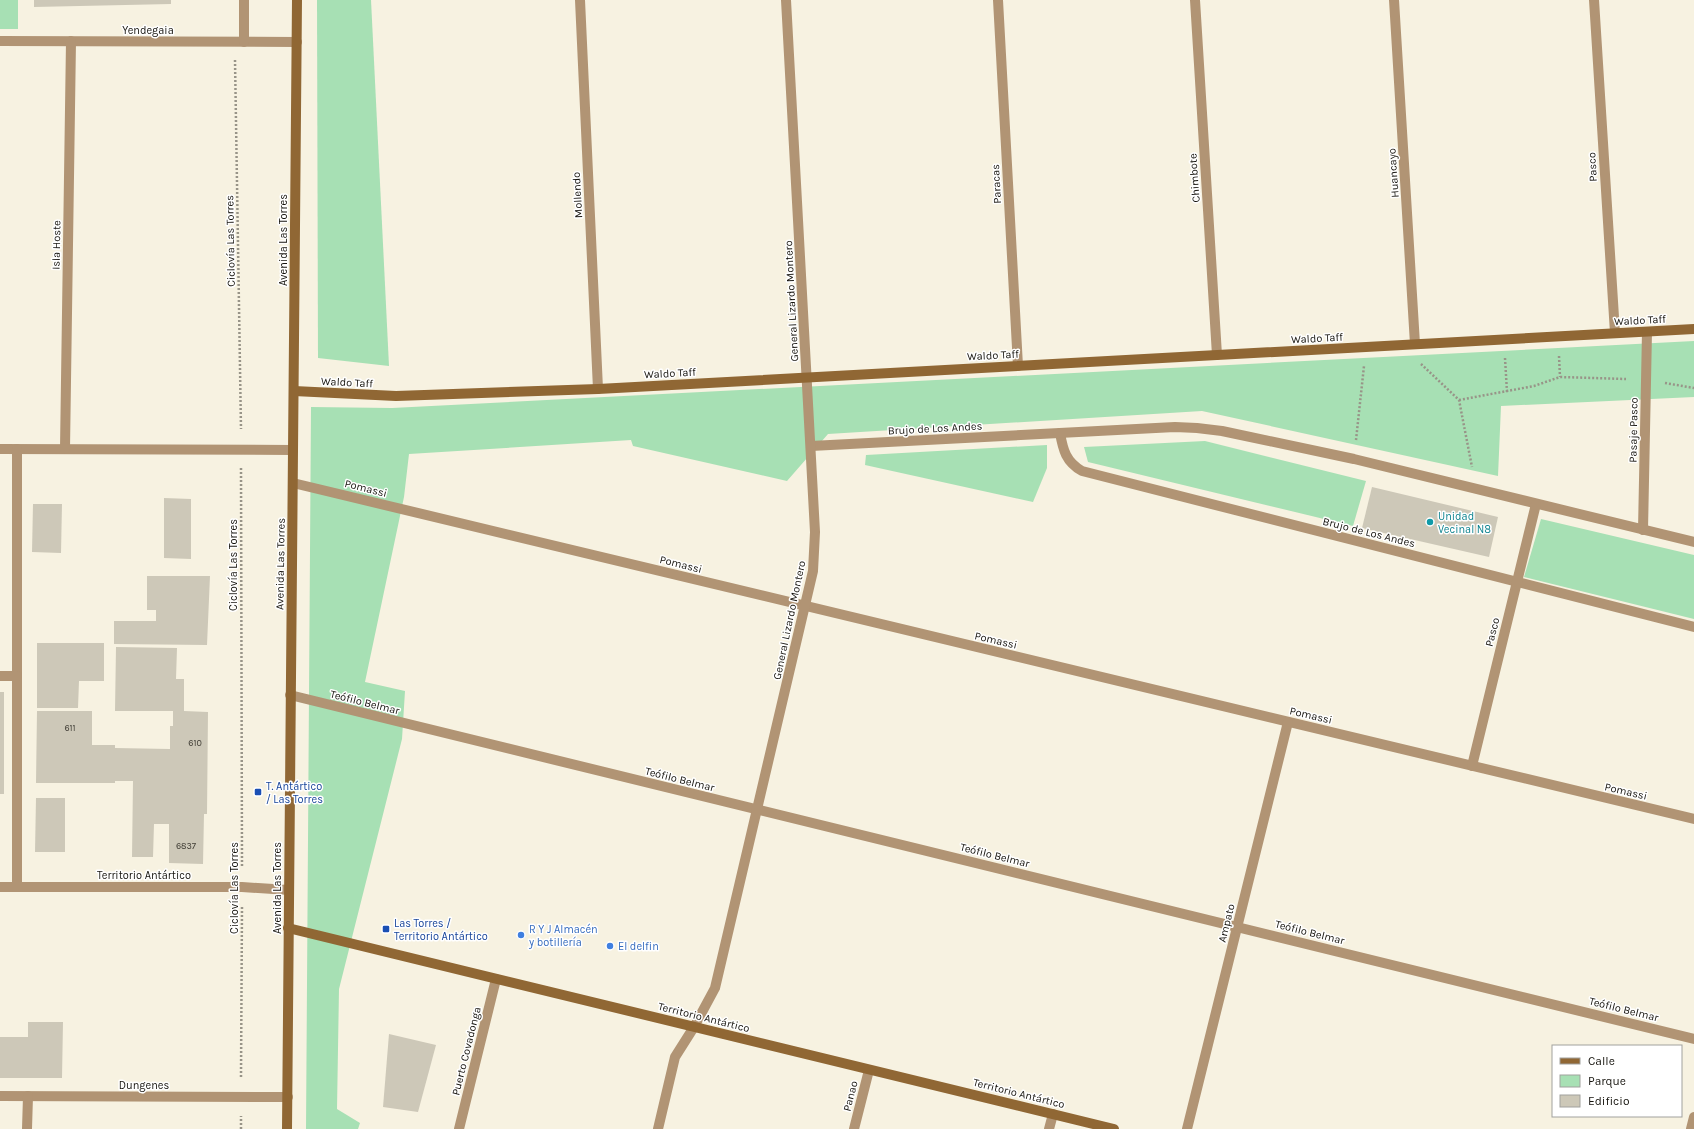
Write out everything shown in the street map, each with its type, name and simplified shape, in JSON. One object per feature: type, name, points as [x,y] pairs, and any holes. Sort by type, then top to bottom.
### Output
[{"type":"street","points":[[239,42],[244,0]]},
{"type":"street","name":"Avenida Las Torres","points":[[287,1129],[297,0]]},
{"type":"street","name":"Mollendo","points":[[580,0],[598,389]]},
{"type":"street","name":"General Lizardo Montero","points":[[658,1129],[675,1057],[694,1027],[715,988],[806,607],[813,570],[815,552],[811,446],[786,0]]},
{"type":"street","name":"Paracas","points":[[998,0],[1018,366]]},
{"type":"street","name":"Chimbote","points":[[1195,0],[1217,355]]},
{"type":"street","name":"Huancayo","points":[[1394,0],[1416,344]]},
{"type":"street","name":"Pasco","points":[[1594,0],[1615,333]]},
{"type":"street","name":"Yendegaia","points":[[0,41],[296,42]]},
{"type":"street","name":"Isla Hoste","points":[[65,450],[71,41]]},
{"type":"street","name":"Waldo Taff","points":[[294,391],[396,396],[598,389],[1694,329]]},
{"type":"street","name":"Pasaje Pasco","points":[[1643,530],[1647,332]]},
{"type":"street","name":"Brujo de Los Andes","points":[[811,446],[1175,427],[1197,428],[1222,431],[1354,459],[1694,542]]},
{"type":"street","name":"Brujo de Los Andes","points":[[1060,433],[1065,454],[1069,461],[1082,471],[1694,627]]},
{"type":"street","points":[[0,449],[293,450]]},
{"type":"street","points":[[17,449],[17,887]]},
{"type":"street","name":"Pomassi","points":[[293,483],[1694,819]]},
{"type":"street","name":"Pasco","points":[[1472,766],[1536,504]]},
{"type":"street","points":[[0,676],[17,676]]},
{"type":"street","name":"Teófilo Belmar","points":[[290,695],[1694,1039]]},
{"type":"street","name":"Ampato","points":[[1187,1129],[1288,722]]},
{"type":"street","name":"Territorio Antártico","points":[[0,887],[242,887],[289,890]]},
{"type":"street","name":"Territorio Antártico","points":[[288,928],[1114,1129]]},
{"type":"street","name":"Puerto Covadonga","points":[[459,1129],[496,979]]},
{"type":"street","name":"Panao","points":[[854,1129],[869,1070]]},
{"type":"street","name":"Dungenes","points":[[0,1096],[288,1097]]},
{"type":"street","points":[[28,1096],[28,1129]]},
{"type":"street","points":[[1050,1129],[1053,1114]]},
{"type":"street","points":[[1691,1129],[1694,1117]]},
{"type":"path","name":"Ciclovía Las Torres","points":[[239,42],[242,887],[241,1129]]},
{"type":"path","points":[[1504,340],[1507,392]]},
{"type":"path","points":[[1416,344],[1422,365],[1458,400],[1477,490]]},
{"type":"path","points":[[1354,459],[1366,347]]},
{"type":"path","points":[[1458,400],[1534,386],[1560,377],[1646,379],[1694,388]]},
{"type":"green space","points":[[0,0],[18,0],[18,29],[0,29]]},
{"type":"green space","points":[[317,0],[371,0],[389,366],[318,358]]},
{"type":"green space","points":[[1694,341],[1694,397],[1501,406],[1498,476],[1202,411],[828,434],[787,481],[633,446],[631,440],[409,454],[404,497],[365,682],[405,691],[402,739],[339,989],[337,1109],[360,1123],[358,1129],[306,1129],[311,407],[392,408]]},
{"type":"green space","points":[[1205,441],[1366,481],[1353,526],[1088,462],[1084,447]]},
{"type":"green space","points":[[1047,445],[1047,468],[1033,502],[865,465],[866,455]]},
{"type":"green space","points":[[1541,519],[1694,555],[1694,619],[1524,577]]},
{"type":"building","points":[[34,0],[171,0],[171,4],[34,7]]},
{"type":"building","name":"Unidad Vecinal N8","points":[[1372,487],[1498,517],[1489,557],[1362,528]]},
{"type":"building","points":[[164,498],[191,499],[191,559],[164,558]]},
{"type":"building","points":[[33,504],[62,504],[61,553],[32,552]]},
{"type":"building","points":[[147,576],[210,576],[207,645],[114,644],[114,621],[156,621],[156,610],[147,610]]},
{"type":"building","points":[[37,643],[104,643],[104,681],[79,681],[78,708],[37,708]]},
{"type":"building","points":[[116,647],[177,648],[176,679],[184,679],[184,711],[208,712],[207,814],[204,814],[203,864],[169,863],[169,824],[154,824],[153,857],[132,857],[133,781],[115,781],[115,783],[36,783],[37,711],[92,711],[92,745],[115,745],[115,748],[170,749],[170,726],[173,726],[173,711],[115,711]]},
{"type":"building","points":[[0,692],[4,692],[4,794],[0,794]]},
{"type":"building","points":[[36,798],[65,798],[65,852],[35,852]]},
{"type":"building","points":[[28,1022],[63,1022],[62,1078],[0,1078],[0,1037],[28,1037]]},
{"type":"building","points":[[389,1034],[436,1045],[418,1112],[383,1107]]},
{"type":"place","name":"Unidad Vecinal N8","points":[[1430,522]]},
{"type":"place","name":"T. Antártico / Las Torres","points":[[258,792]]},
{"type":"place","name":"Las Torres / Territorio Antártico","points":[[386,929]]},
{"type":"place","name":"R Y J Almacén y botillería","points":[[521,935]]},
{"type":"place","name":"El delfin","points":[[610,946]]}]
